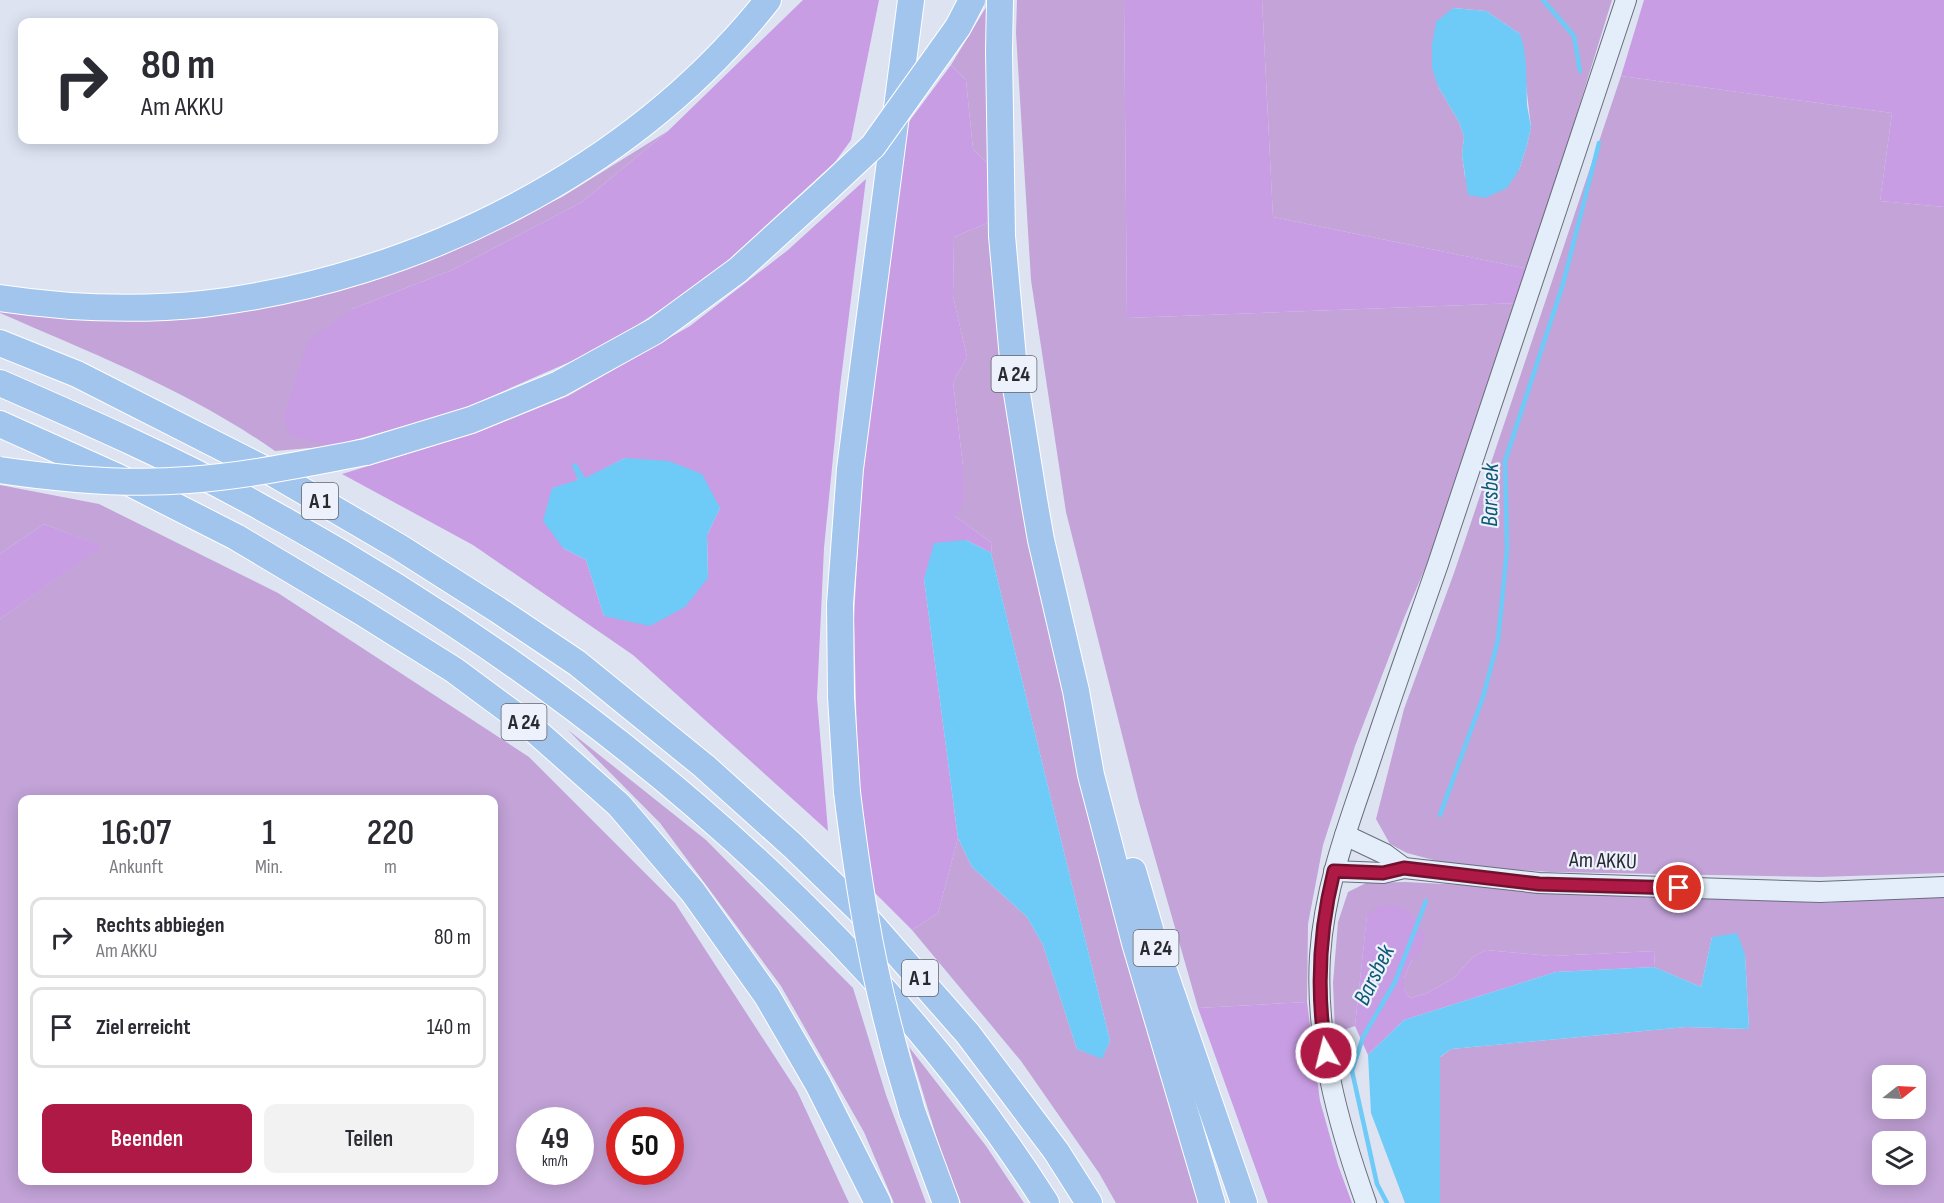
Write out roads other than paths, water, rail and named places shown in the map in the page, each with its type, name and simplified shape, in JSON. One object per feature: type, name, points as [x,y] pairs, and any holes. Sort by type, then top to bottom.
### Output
[{"type":"highway","points":[[0,298],[78,306],[164,307],[203,303],[318,282],[426,248],[548,188],[644,122],[706,68],[768,0]]},
{"type":"highway","points":[[911,0],[850,469],[840,604],[841,697],[847,792],[857,870],[872,951],[889,1031],[912,1111],[946,1203]]},
{"type":"highway","points":[[0,470],[39,476],[112,481],[187,480],[262,472],[366,452],[471,420],[548,388],[655,331],[738,270],[826,190],[873,146],[958,27],[972,0]]},
{"type":"highway","name":"A 24","points":[[1000,0],[1002,236],[1015,381],[1039,530],[1076,691],[1091,775],[1135,943],[1212,1203]]},
{"type":"highway","name":"A 1","points":[[0,343],[77,374],[276,475],[399,547],[577,663],[704,766],[793,846],[860,911],[968,1034],[1056,1151],[1089,1203]]},
{"type":"highway","name":"A 1","points":[[0,383],[152,451],[256,504],[357,562],[467,632],[600,728],[699,810],[834,936],[896,1003],[941,1057],[1021,1165],[1046,1203]]},
{"type":"highway","name":"A 24","points":[[0,424],[118,477],[236,537],[360,611],[454,670],[531,727],[620,805],[693,892],[767,996],[818,1083],[878,1203]]},
{"type":"highway","name":"A 24","points":[[1076,691],[1104,772],[1153,939],[1245,1203]]},
{"type":"main road","points":[[1366,1203],[1336,1111],[1323,1035],[1320,957],[1324,920],[1334,871],[1626,0]]},
{"type":"main road","name":"Am AKKU","points":[[1345,835],[1385,854],[1404,868]]},
{"type":"main road","name":"Am AKKU","points":[[1334,871],[1383,873],[1404,868],[1539,884],[1820,892],[1944,887]]},
{"type":"water","points":[[1453,8],[1486,11],[1520,34],[1524,48],[1527,105],[1531,127],[1527,145],[1519,170],[1507,188],[1485,198],[1468,195],[1462,155],[1464,137],[1459,122],[1438,86],[1432,68],[1432,45],[1436,22]]},
{"type":"water","points":[[625,458],[669,461],[702,474],[720,508],[707,535],[708,578],[685,607],[650,626],[604,616],[586,560],[563,548],[543,521],[552,488],[578,480],[572,465],[576,463],[585,478]]},
{"type":"water","points":[[966,540],[991,553],[1110,1041],[1102,1059],[1077,1049],[1043,945],[1027,917],[972,867],[958,838],[924,579],[934,543]]},
{"type":"water","points":[[1737,933],[1745,954],[1749,1029],[1686,1027],[1451,1049],[1440,1057],[1440,1203],[1405,1203],[1371,1113],[1368,1055],[1404,1020],[1556,972],[1654,967],[1701,987],[1712,937]]},
{"type":"waterway","name":"Barsbek","points":[[1543,0],[1574,36],[1580,71]]},
{"type":"waterway","name":"Barsbek","points":[[1440,815],[1483,697],[1498,640],[1507,550],[1505,461],[1563,284],[1599,143]]},
{"type":"waterway","name":"Barsbek","points":[[1387,1203],[1377,1184],[1352,1071],[1363,1037],[1395,982],[1426,901]]}]
